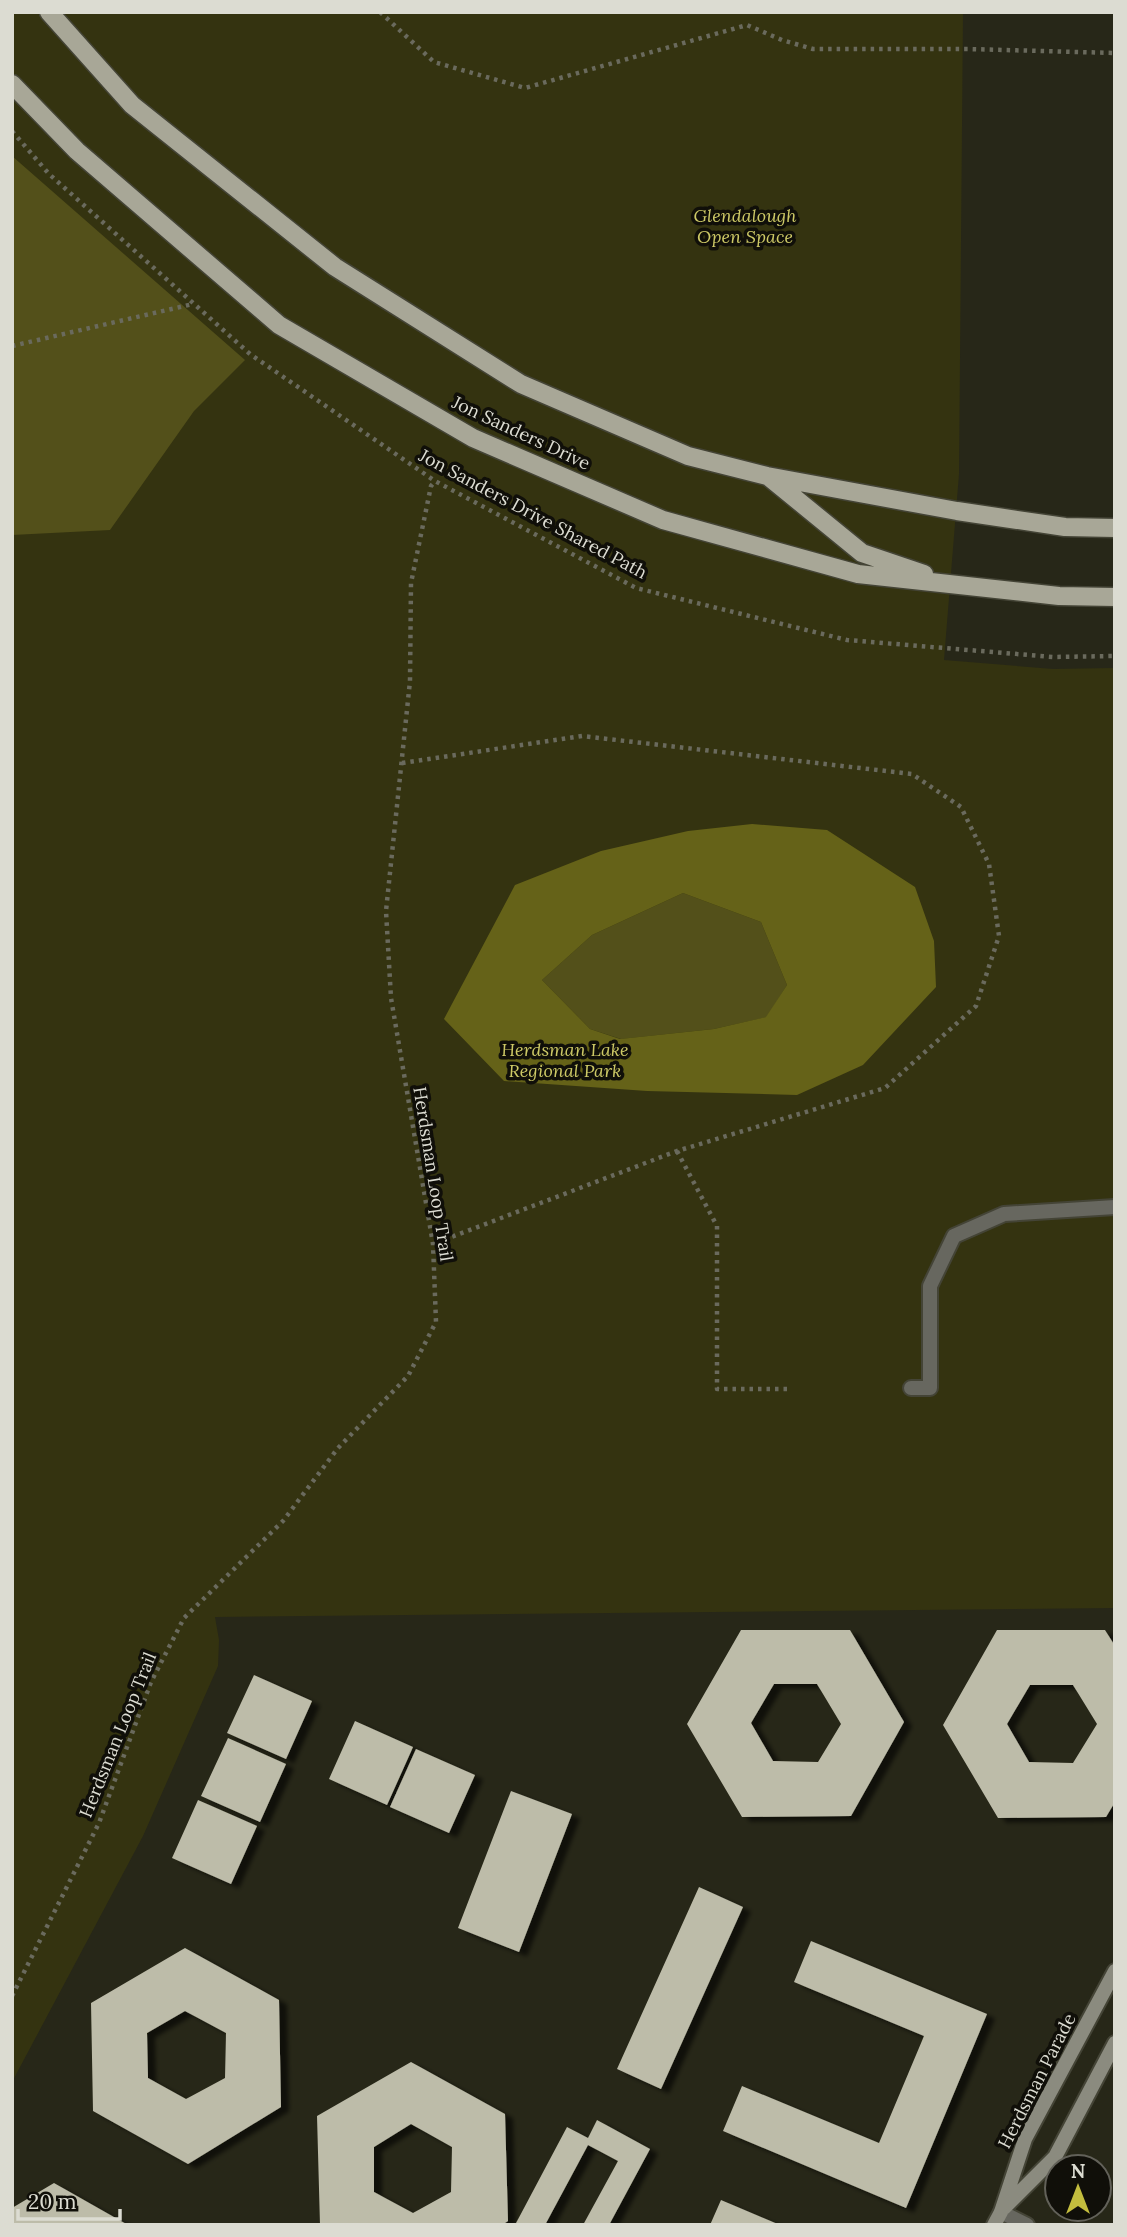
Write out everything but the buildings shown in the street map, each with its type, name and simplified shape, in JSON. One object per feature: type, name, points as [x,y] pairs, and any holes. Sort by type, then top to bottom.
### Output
[{"type":"main road","points":[[48,12],[132,105],[335,267],[521,384],[688,456],[767,476],[957,511],[1065,527],[1115,528]]},
{"type":"main road","name":"Jon Sanders Drive","points":[[12,84],[77,151],[279,325],[473,438],[663,520],[858,574],[1059,596],[1115,597]]},
{"type":"main road","points":[[767,476],[862,553],[950,584]]},
{"type":"main road","name":"Herdsman Parade","points":[[997,2218],[1025,2139],[1115,1971]]},
{"type":"main road","points":[[997,2218],[1055,2157],[1115,2043]]},
{"type":"street","points":[[911,1388],[930,1388],[930,1286],[954,1236],[1004,1213],[1115,1207]]},
{"type":"street","points":[[997,2218],[1027,2225]]},
{"type":"path","points":[[380,12],[434,62],[525,88],[747,25],[782,40],[813,49],[1115,53]]},
{"type":"path","name":"Jon Sanders Drive Shared Path","points":[[12,131],[49,174],[250,354],[435,481],[636,588],[847,640],[1053,657],[1115,656]]},
{"type":"path","points":[[12,346],[194,304]]},
{"type":"path","name":"Herdsman Loop Trail","points":[[12,1996],[99,1824],[151,1682],[184,1618],[283,1521],[338,1448],[408,1376],[436,1322],[433,1244],[391,998],[386,911],[410,681],[411,583],[431,486],[435,481]]},
{"type":"path","points":[[401,764],[582,736],[912,774],[961,807],[989,864],[999,936],[976,1006],[885,1088],[677,1151],[433,1244]]},
{"type":"path","points":[[677,1151],[717,1226],[717,1389],[792,1389]]},
{"type":"green space","name":"Herdsman Lake Regional Park","points":[[12,12],[963,12],[959,474],[944,660],[1053,669],[1115,668],[1115,1608],[215,1617],[219,1640],[218,1666],[143,1836],[12,2082]]},
{"type":"shaded area","points":[[12,156],[245,360],[194,411],[110,530],[12,535]]},
{"type":"shaded area","points":[[752,824],[827,830],[915,887],[934,941],[936,987],[863,1065],[797,1095],[647,1091],[504,1081],[444,1019],[515,885],[601,851],[688,831]],"holes":[[[683,893],[761,922],[787,985],[766,1017],[714,1029],[620,1039],[590,1029],[542,980],[592,935]]]},
{"type":"shaded area","points":[[683,893],[761,922],[787,985],[767,1017],[714,1029],[621,1039],[590,1029],[542,980],[592,935]]},
{"type":"park label","name":"Glendalough Open Space","points":[[745,226]]}]
